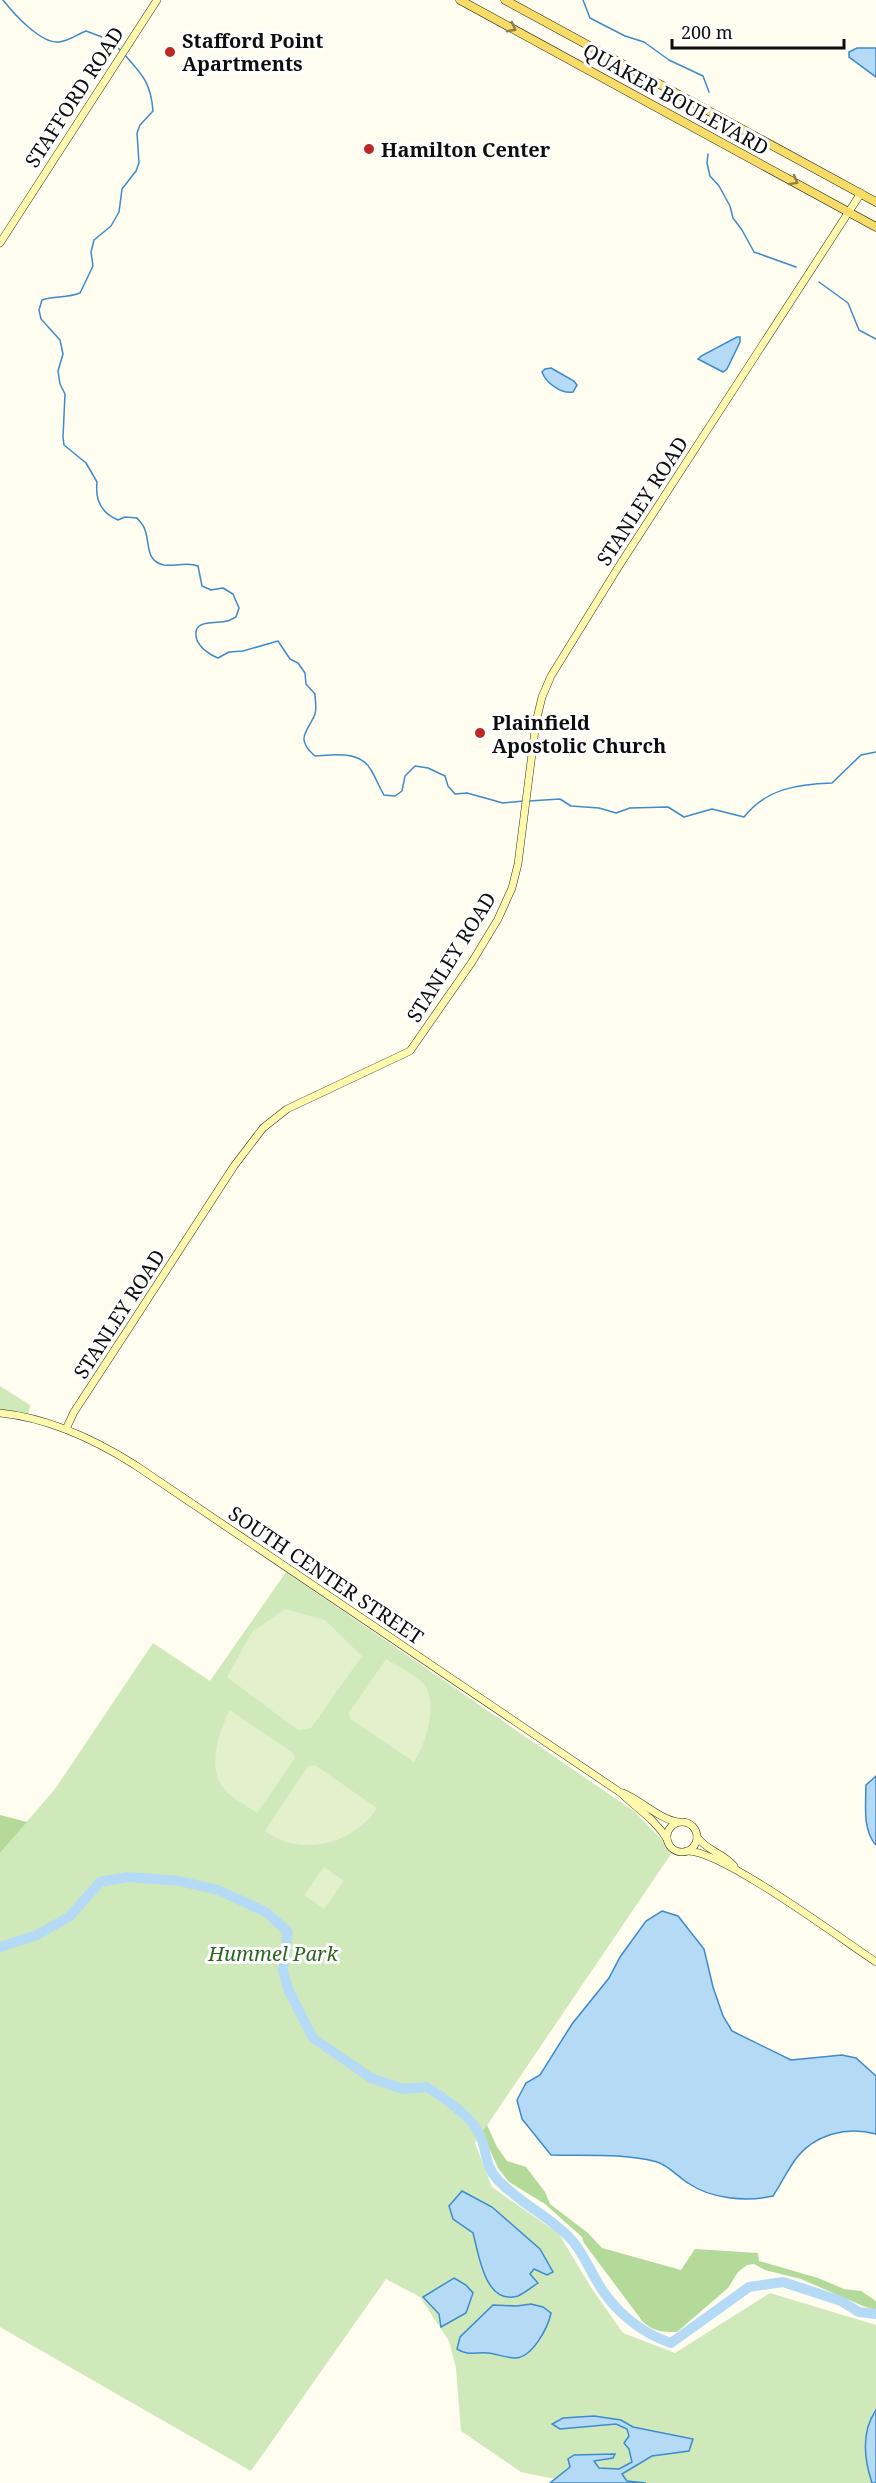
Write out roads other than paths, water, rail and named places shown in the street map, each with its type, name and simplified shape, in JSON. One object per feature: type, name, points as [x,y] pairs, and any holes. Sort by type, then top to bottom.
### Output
[{"type":"main road","name":"QUAKER BOULEVARD","points":[[460,0],[876,228]]},
{"type":"main road","name":"QUAKER BOULEVARD","points":[[505,0],[876,202]]},
{"type":"street","name":"STAFFORD ROAD","points":[[0,243],[157,0]]},
{"type":"street","name":"STANLEY ROAD","points":[[66,1429],[74,1412],[124,1334],[234,1166],[263,1128],[287,1109],[401,1057],[415,1045],[472,962],[507,900],[518,864],[539,708],[551,676],[619,566],[861,193]]},
{"type":"street","name":"SOUTH CENTER STREET","points":[[0,1413],[66,1429],[113,1451],[135,1465],[621,1793],[653,1820],[667,1839]]},
{"type":"street","name":"SOUTH CENTER STREET","points":[[621,1793],[637,1799],[669,1821],[678,1822]]},
{"type":"street","points":[[735,1868],[728,1859],[704,1847],[692,1825],[678,1822],[671,1827],[667,1839],[674,1850],[697,1851],[735,1868],[876,1962]]},
{"type":"street","points":[[687,1851],[694,1846],[697,1837]]},
{"type":"water","points":[[857,48],[876,48],[876,77],[849,57],[849,52]]},
{"type":"water","points":[[740,337],[740,342],[727,369],[723,372],[698,359],[701,356]]},
{"type":"water","points":[[551,368],[574,381],[577,385],[573,392],[554,387],[547,380],[542,372]]},
{"type":"water","points":[[876,1776],[876,1845],[869,1832],[865,1808],[866,1785]]},
{"type":"water","points":[[662,1911],[678,1916],[704,1949],[713,1987],[723,2016],[732,2031],[791,2060],[842,2055],[856,2058],[876,2076],[876,2134],[854,2131],[821,2138],[795,2160],[773,2196],[752,2199],[729,2198],[707,2193],[688,2183],[669,2168],[644,2159],[618,2156],[551,2155],[522,2119],[517,2100],[526,2083],[540,2075],[572,2024],[609,1978],[620,1957],[646,1921]]},
{"type":"water","points":[[462,2191],[492,2207],[540,2249],[553,2272],[547,2275],[534,2269],[530,2274],[538,2283],[518,2296],[507,2297],[498,2293],[485,2276],[473,2233],[453,2219],[449,2206]]},
{"type":"water","points":[[454,2278],[466,2285],[473,2293],[466,2313],[441,2327],[439,2314],[423,2297]]},
{"type":"water","points":[[531,2304],[543,2307],[551,2313],[543,2334],[533,2348],[521,2357],[468,2353],[457,2349],[460,2337],[493,2305]]},
{"type":"water","points":[[876,2410],[876,2483],[872,2483],[865,2446],[868,2427]]},
{"type":"water","points":[[594,2416],[621,2420],[633,2427],[693,2439],[689,2451],[652,2456],[622,2474],[627,2481],[646,2483],[550,2483],[570,2467],[568,2459],[574,2455],[615,2454],[613,2458],[594,2461],[599,2468],[619,2469],[632,2462],[629,2449],[624,2443],[629,2436],[627,2429],[616,2424],[560,2429],[552,2424],[563,2418]]},
{"type":"waterway","points":[[3,0],[28,27],[44,38],[59,42],[86,31],[110,40],[121,51]]},
{"type":"waterway","points":[[583,0],[590,18],[625,36],[644,42],[669,60],[703,76],[709,92]]},
{"type":"waterway","points":[[124,54],[148,86],[152,101],[153,111],[140,125],[137,133],[139,163],[136,171],[122,189],[119,212],[111,226],[94,240],[91,252],[93,266],[80,293],[42,300],[39,310],[41,319],[60,340],[63,354],[58,371],[60,384],[65,394],[64,445],[86,463],[97,482],[98,500],[103,510],[118,520],[125,517],[137,518],[142,524],[149,551],[154,560],[164,565],[198,566],[202,586],[211,590],[223,588],[233,594],[239,608],[236,617],[228,621],[205,623],[197,628],[197,640],[203,648],[218,658],[229,652],[243,651],[278,641],[290,659],[298,663],[305,673],[306,684],[315,694],[316,712],[304,735],[305,744],[315,756],[346,755],[360,759],[371,770],[384,795],[395,796],[402,791],[405,776],[415,766],[428,768],[445,776],[448,786],[455,794],[467,793],[503,803],[524,801]]},
{"type":"waterway","points":[[708,154],[707,163],[710,176],[719,186],[730,206],[733,218],[754,252],[796,267]]},
{"type":"waterway","points":[[819,282],[848,303],[859,330],[876,339]]},
{"type":"waterway","points":[[529,801],[560,799],[571,806],[599,808],[616,813],[630,808],[668,807],[684,817],[712,809],[744,817],[772,794],[795,787],[832,783],[861,755],[876,752]]},
{"type":"waterway","points":[[0,1947],[37,1935],[69,1917],[100,1882],[128,1877],[179,1881],[218,1890],[266,1912],[288,1932],[283,1971],[288,1989],[313,2038],[371,2078],[403,2089],[427,2087],[463,2113],[479,2133],[490,2168],[497,2179],[569,2237],[578,2247],[612,2303],[639,2327],[671,2343],[749,2287],[783,2282],[841,2301],[859,2312],[876,2314]]},
{"type":"place","name":"Stafford Point Apartments","points":[[170,52]]},
{"type":"place","name":"Hamilton Center","points":[[369,149]]},
{"type":"place","name":"Plainfield Apostolic Church","points":[[480,733]]},
{"type":"park label","name":"Hummel Park","points":[[273,1953]]}]
